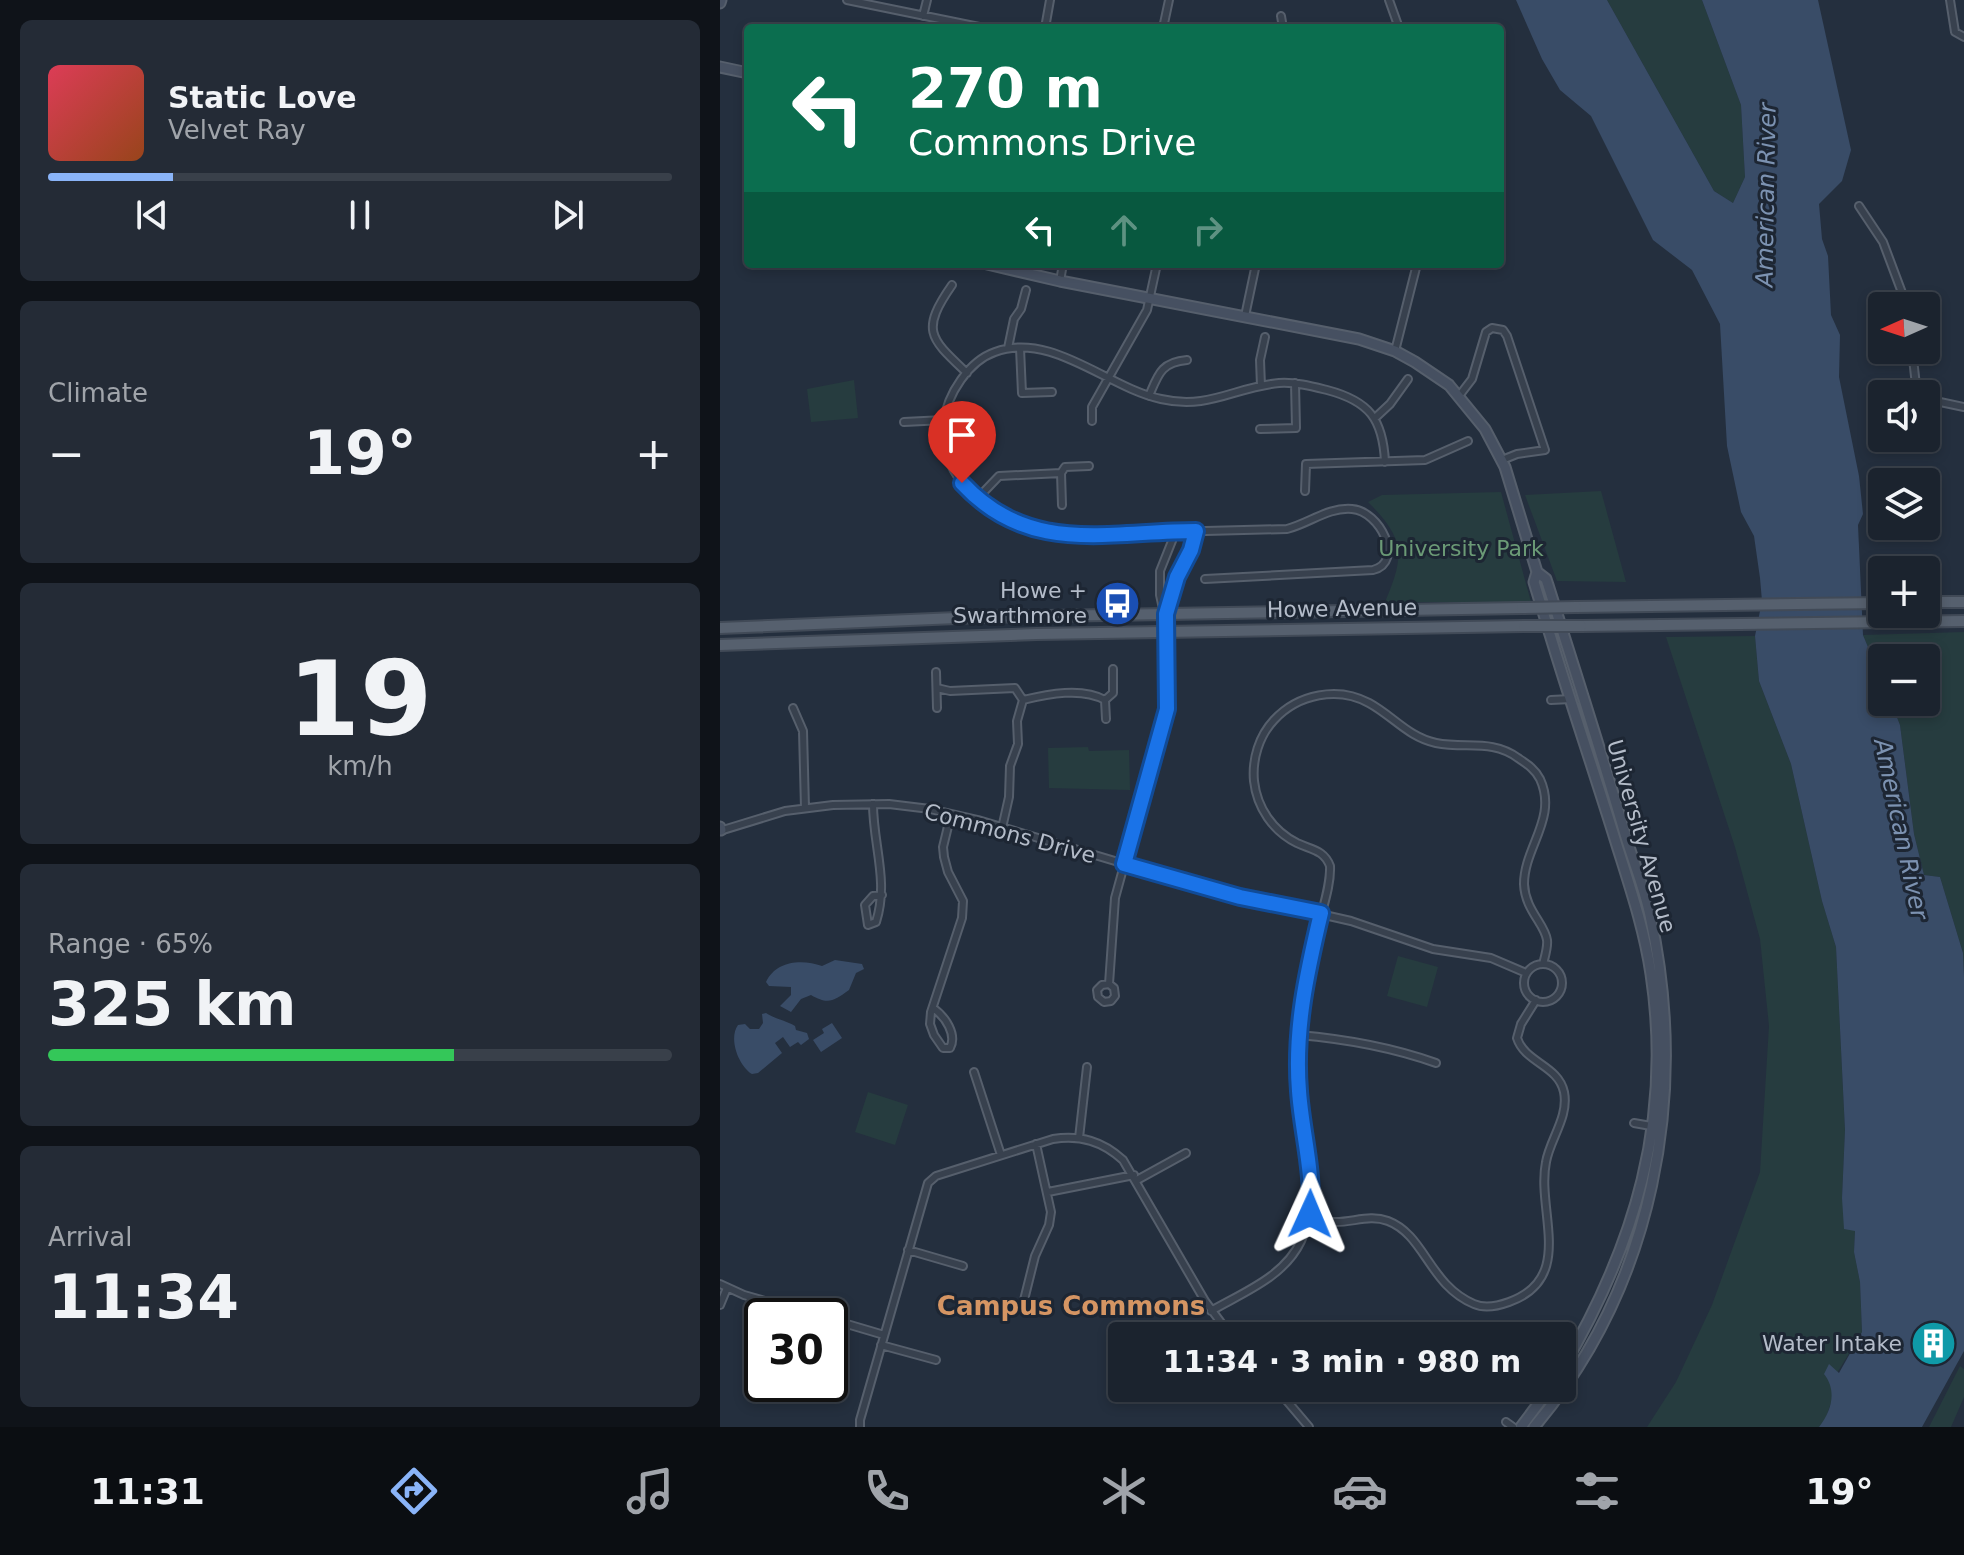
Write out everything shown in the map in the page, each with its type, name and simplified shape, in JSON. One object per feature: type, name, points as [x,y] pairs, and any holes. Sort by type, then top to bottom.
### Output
[{"type":"main road","points":[[1940,602],[1964,602]]},
{"type":"main road","name":"Howe Avenue","points":[[720,628],[980,617],[1868,603]]},
{"type":"main road","name":"Howe Avenue","points":[[720,645],[1168,632],[1964,621]]},
{"type":"street","points":[[847,0],[964,24]]},
{"type":"street","points":[[923,16],[927,0]]},
{"type":"street","points":[[1046,24],[1050,0]]},
{"type":"street","points":[[1164,24],[1169,0]]},
{"type":"street","points":[[1389,0],[1398,24]]},
{"type":"street","points":[[1950,0],[1955,32],[1964,37]]},
{"type":"street","points":[[1281,16],[1282,24]]},
{"type":"street","points":[[720,67],[744,72]]},
{"type":"street","points":[[1859,206],[1883,242],[1902,292]]},
{"type":"street","name":"University Avenue","points":[[1004,268],[1359,339],[1395,351],[1432,372],[1459,396],[1485,429],[1502,460],[1537,572],[1534,582],[1633,891],[1651,973],[1657,1036],[1655,1096],[1641,1190],[1624,1246],[1576,1343]]},
{"type":"street","points":[[1060,281],[1062,268]]},
{"type":"street","points":[[1092,421],[1092,407],[1144,315],[1156,268]]},
{"type":"street","points":[[1245,316],[1255,268]]},
{"type":"street","points":[[1395,351],[1416,268]]},
{"type":"street","points":[[952,285],[935,311],[932,320],[934,335],[941,348],[967,373]]},
{"type":"street","points":[[1008,348],[1014,319],[1021,309],[1026,290]]},
{"type":"street","points":[[1459,396],[1472,379],[1486,332],[1492,328],[1503,330],[1545,450],[1517,454],[1502,460]]},
{"type":"street","points":[[1261,386],[1260,360],[1265,337]]},
{"type":"street","points":[[1020,348],[1022,393],[1052,392]]},
{"type":"street","points":[[1205,579],[1373,570],[1381,568],[1386,561],[1387,548],[1377,522],[1364,512],[1351,509],[1318,515],[1287,529],[1069,534],[1042,532],[1009,521],[977,499],[962,483],[948,459],[944,420],[954,392],[967,373],[991,353],[1020,348],[1054,353],[1149,396],[1173,402],[1206,402],[1261,386],[1295,383],[1350,397],[1375,418],[1382,433],[1385,462]]},
{"type":"street","points":[[1149,396],[1166,365],[1187,360]]},
{"type":"street","points":[[1375,418],[1390,404],[1408,379]]},
{"type":"street","points":[[1260,429],[1296,428],[1295,383]]},
{"type":"street","points":[[1940,402],[1964,407]]},
{"type":"street","points":[[947,409],[982,418],[981,448]]},
{"type":"street","points":[[904,422],[944,420]]},
{"type":"street","points":[[1305,491],[1306,464],[1425,460],[1468,441]]},
{"type":"street","points":[[1062,505],[1061,473],[1065,467],[1089,466]]},
{"type":"street","points":[[977,499],[999,476],[1061,473]]},
{"type":"street","points":[[1109,984],[1113,913],[1165,718],[1169,683],[1168,632],[1160,595],[1160,571],[1176,531]]},
{"type":"street","points":[[1166,614],[1196,531]]},
{"type":"street","name":"University Avenue","points":[[1534,1427],[1586,1355],[1633,1256],[1650,1200],[1662,1136],[1666,1046],[1648,906],[1548,585],[1537,572]]},
{"type":"street","points":[[1105,700],[1113,693],[1113,669]]},
{"type":"street","points":[[936,672],[937,708]]},
{"type":"street","points":[[937,688],[950,691],[1015,688],[1023,700],[1017,721],[1018,744],[1010,766],[1002,828]]},
{"type":"street","points":[[1023,700],[1046,694],[1093,694],[1105,700]]},
{"type":"street","points":[[1211,1311],[1282,1268],[1302,1239],[1309,1218],[1311,1177],[1299,1093],[1298,1035],[1305,982],[1331,873],[1330,863],[1321,852],[1292,841],[1269,820],[1257,796],[1253,769],[1263,735],[1285,709],[1315,696],[1342,694],[1371,704],[1401,727],[1424,739],[1448,745],[1496,746],[1535,771],[1543,788],[1545,817],[1524,882],[1530,908],[1547,938],[1543,964]]},
{"type":"street","points":[[1551,700],[1561,702],[1571,699]]},
{"type":"street","points":[[1105,700],[1106,719]]},
{"type":"street","points":[[793,708],[803,731],[805,808]]},
{"type":"street","points":[[873,804],[882,895],[876,922],[868,925],[865,905],[873,896],[882,895]]},
{"type":"street","name":"Commons Drive","points":[[720,829],[805,808],[873,804],[910,806],[1002,828],[1228,894],[1321,913],[1433,949],[1502,962],[1526,973]]},
{"type":"street","points":[[933,1008],[950,1028],[953,1047],[943,1048],[930,1024],[933,1008],[962,918],[963,901],[948,872],[943,847],[951,814]]},
{"type":"street","points":[[1543,964],[1559,973],[1561,986],[1549,1000],[1536,1000],[1525,989],[1526,973],[1533,966],[1543,964]]},
{"type":"street","points":[[1309,1218],[1333,1222],[1376,1218],[1395,1224],[1409,1235],[1439,1280],[1474,1304],[1495,1306],[1525,1295],[1543,1273],[1551,1245],[1543,1182],[1546,1160],[1562,1119],[1564,1098],[1559,1079],[1526,1054],[1517,1038],[1521,1024],[1536,1000]]},
{"type":"street","points":[[1298,1035],[1389,1047],[1436,1063]]},
{"type":"street","points":[[1079,1138],[1087,1067]]},
{"type":"street","points":[[974,1072],[1001,1155]]},
{"type":"street","points":[[1634,1123],[1651,1126]]},
{"type":"street","points":[[860,1427],[908,1250],[932,1178],[1053,1139],[1079,1138],[1097,1142],[1114,1152],[1136,1178],[1220,1322]]},
{"type":"street","points":[[1022,1308],[1035,1256],[1049,1225],[1051,1212],[1036,1144]]},
{"type":"street","points":[[1048,1192],[1136,1178],[1186,1153]]},
{"type":"street","points":[[908,1250],[963,1266]]},
{"type":"street","points":[[720,1284],[760,1298]]},
{"type":"street","points":[[720,1305],[727,1288]]},
{"type":"street","points":[[848,1324],[884,1335]]},
{"type":"street","points":[[881,1345],[936,1360]]},
{"type":"street","points":[[1288,1402],[1309,1427]]},
{"type":"street","points":[[1521,1427],[1540,1402]]},
{"type":"street","points":[[1506,1422],[1513,1427]]},
{"type":"green space","points":[[1607,0],[1702,0],[1741,105],[1745,177],[1733,203],[1714,191]]},
{"type":"green space","points":[[854,380],[858,418],[811,422],[807,389]]},
{"type":"green space","points":[[1601,491],[1626,582],[1557,581],[1525,495]]},
{"type":"green space","name":"University Park","points":[[1501,492],[1531,602],[1385,602],[1396,572],[1398,548],[1389,527],[1368,502],[1382,495]]},
{"type":"green space","points":[[1964,632],[1964,977],[1963,953],[1940,877],[1924,875],[1914,834],[1896,716],[1940,716],[1940,644],[1868,644],[1868,647],[1863,635]]},
{"type":"green space","points":[[1755,636],[1759,681],[1791,764],[1822,901],[1836,947],[1845,1130],[1842,1198],[1855,1231],[1854,1252],[1860,1282],[1862,1332],[1831,1383],[1833,1397],[1825,1420],[1819,1427],[1647,1427],[1676,1382],[1712,1305],[1760,1172],[1769,1026],[1760,939],[1735,847],[1666,637]]},
{"type":"green space","points":[[1088,747],[1089,751],[1129,750],[1130,790],[1049,788],[1048,748]]},
{"type":"green space","points":[[1398,956],[1438,967],[1427,1007],[1387,996]]},
{"type":"green space","points":[[868,1092],[908,1105],[895,1145],[855,1132]]},
{"type":"green space","points":[[1960,1366],[1964,1369],[1964,1397],[1951,1427],[1929,1427]]},
{"type":"water","name":"American River","points":[[1516,0],[1607,0],[1714,191],[1733,203],[1745,177],[1741,105],[1702,0],[1818,0],[1851,150],[1842,181],[1819,204],[1822,239],[1828,256],[1831,315],[1840,335],[1839,377],[1859,476],[1863,514],[1858,525],[1863,635],[1868,647],[1868,716],[1896,716],[1914,834],[1924,875],[1940,877],[1963,953],[1964,1351],[1922,1427],[1819,1427],[1827,1414],[1832,1394],[1824,1374],[1829,1364],[1839,1373],[1862,1332],[1860,1282],[1854,1252],[1855,1231],[1844,1229],[1845,1130],[1836,947],[1822,901],[1791,764],[1759,681],[1755,636],[1762,601],[1760,578],[1754,536],[1741,512],[1727,446],[1720,324],[1692,270],[1653,240],[1591,116],[1560,90],[1542,59]]},
{"type":"water","points":[[835,960],[862,964],[864,969],[856,973],[849,990],[831,1000],[811,995],[801,999],[791,1012],[780,1006],[791,995],[791,987],[769,986],[766,982],[783,965],[807,962],[822,966]]},
{"type":"water","points":[[766,1013],[807,1033],[809,1039],[801,1045],[798,1042],[790,1047],[783,1037],[775,1043],[782,1053],[758,1073],[752,1074],[736,1052],[735,1031],[738,1025],[745,1024],[750,1029],[759,1029],[763,1023],[762,1014]]},
{"type":"water","points":[[832,1023],[842,1038],[821,1052],[813,1040]]},
{"type":"place","name":"Howe + Swarthmore","points":[[1118,603]]},
{"type":"place","name":"Water Intake","points":[[1933,1343]]},
{"type":"district","name":"Campus Commons","points":[[1071,1306]]},
{"type":"route","points":[[962,483],[1000,516],[1042,532],[1196,531],[1166,614],[1167,709],[1124,864],[1240,897],[1321,913],[1305,982],[1297,1065],[1310,1163],[1310,1214]]}]
